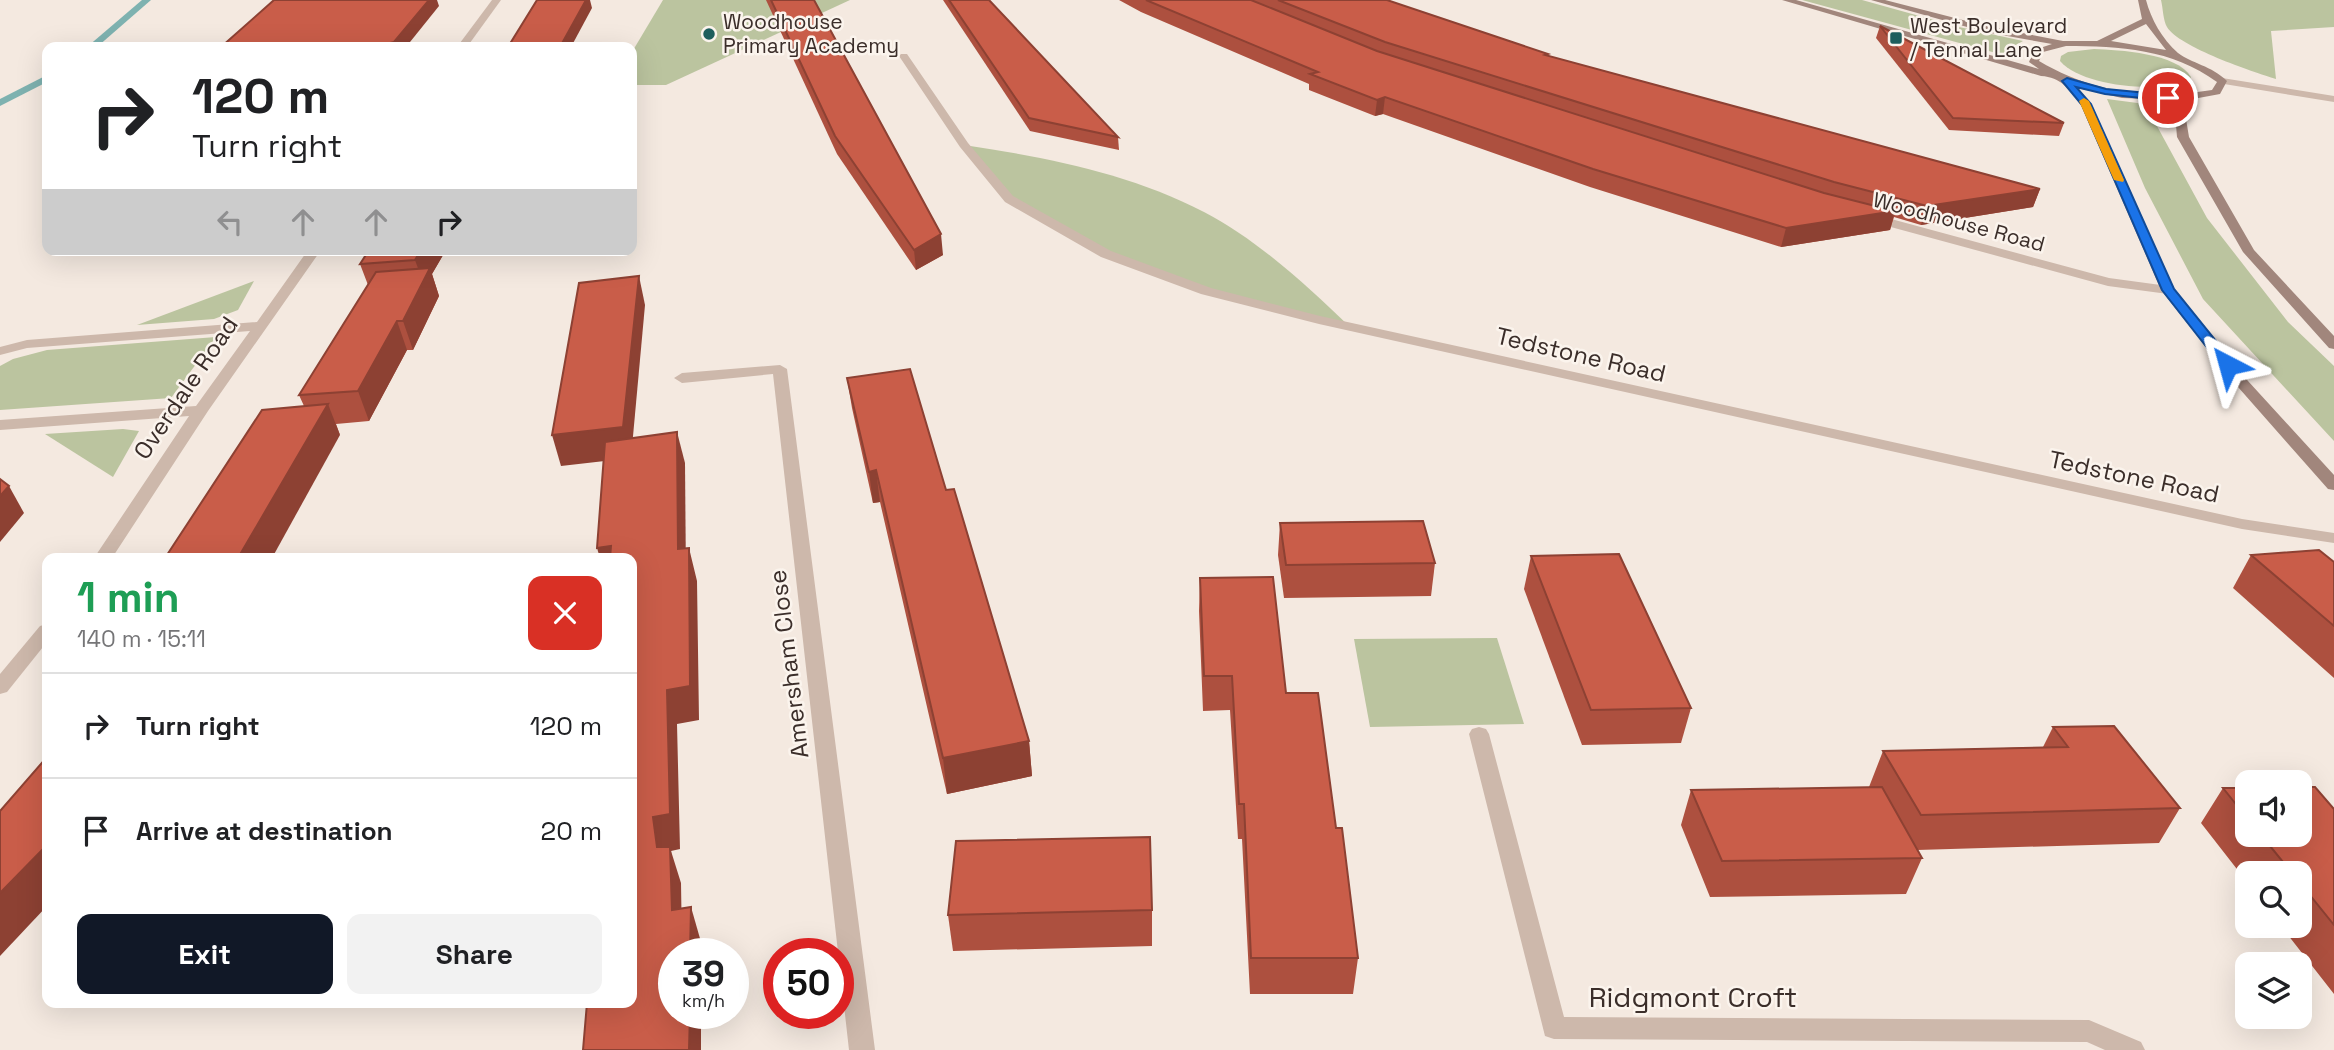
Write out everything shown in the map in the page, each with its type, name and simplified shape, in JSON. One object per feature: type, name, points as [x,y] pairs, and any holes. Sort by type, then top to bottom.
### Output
[{"type":"main road","points":[[1786,0],[2105,92],[2188,98],[2216,92],[2222,81],[2208,68],[2176,56],[2099,43],[2066,43],[1985,29],[1875,0]]},
{"type":"main road","points":[[2142,0],[2147,20],[2176,56]]},
{"type":"main road","points":[[2099,43],[2147,20]]},
{"type":"main road","points":[[2066,43],[2039,50],[2035,62],[2061,79],[2086,104],[2168,290],[2243,384],[2334,485]]},
{"type":"main road","points":[[2188,98],[2180,113],[2183,137],[2249,252],[2334,345]]},
{"type":"street","points":[[466,42],[496,0]]},
{"type":"street","name":"Tedstone Road","points":[[904,56],[964,145],[1009,199],[1106,254],[1206,291],[1319,320],[2242,524],[2334,538]]},
{"type":"street","points":[[2222,81],[2334,99]]},
{"type":"street","name":"Woodhouse Road","points":[[1863,216],[2108,282],[2168,290]]},
{"type":"street","name":"Overdale Road","points":[[106,553],[201,410],[311,256]]},
{"type":"street","points":[[0,351],[27,344],[260,326]]},
{"type":"street","name":"Amersham Close","points":[[682,378],[780,369],[862,1050]]},
{"type":"street","points":[[0,425],[201,410]]},
{"type":"street","points":[[0,687],[42,636]]},
{"type":"street","name":"Ridgmont Croft","points":[[1479,734],[1554,1028],[2090,1031],[2132,1050]]},
{"type":"green space","name":"Woodhouse Primary Academy","points":[[663,0],[850,0],[666,85],[637,85],[637,44]]},
{"type":"green space","points":[[1802,0],[1862,0],[1959,27],[2023,41],[2014,46],[2007,56]]},
{"type":"green space","points":[[2161,0],[2334,0],[2334,27],[2271,31],[2276,79],[2217,58],[2174,35],[2167,27]]},
{"type":"green space","points":[[2094,49],[2147,54],[2161,58],[2184,69],[2191,77],[2189,81],[2159,87],[2122,85],[2085,77],[2060,61],[2061,56],[2068,52]]},
{"type":"green space","points":[[2107,99],[2145,104],[2207,218],[2288,322],[2334,366],[2334,441],[2203,299],[2145,188]]},
{"type":"green space","points":[[964,145],[1086,168],[1175,198],[1244,236],[1299,279],[1350,327],[1206,291],[1106,254],[1009,199]]},
{"type":"green space","points":[[254,281],[238,310],[214,319],[137,325]]},
{"type":"green space","points":[[216,337],[171,398],[0,410],[0,366],[13,359],[47,350]]},
{"type":"green space","points":[[123,429],[139,431],[113,477],[45,434]]},
{"type":"green space","points":[[1497,638],[1524,724],[1370,727],[1354,639]]},
{"type":"building","points":[[274,0],[429,0],[394,42],[227,42]]},
{"type":"building","points":[[537,0],[586,0],[563,42],[511,42]]},
{"type":"building","points":[[771,0],[814,0],[941,234],[914,250],[835,136]]},
{"type":"building","points":[[949,0],[989,0],[1118,137],[1029,118]]},
{"type":"building","points":[[1146,0],[1251,0],[1377,51],[1824,193],[1895,211],[1786,228],[1593,169],[1385,97],[1377,100],[1310,74],[1318,72]]},
{"type":"building","points":[[1278,0],[1387,0],[1548,54],[1545,55],[2040,189],[1927,206],[1834,182],[1385,42]]},
{"type":"building","points":[[1880,26],[2064,123],[1953,118]]},
{"type":"building","points":[[365,256],[417,256],[415,260],[360,264]]},
{"type":"building","points":[[430,268],[403,321],[397,321],[358,391],[299,395],[376,272]]},
{"type":"building","points":[[639,276],[623,427],[552,435],[579,283]]},
{"type":"building","points":[[910,369],[946,490],[954,489],[1029,741],[943,758],[876,470],[869,472],[847,378]]},
{"type":"building","points":[[328,404],[241,553],[168,553],[262,410]]},
{"type":"building","points":[[677,432],[678,549],[689,548],[690,686],[667,690],[670,814],[653,817],[657,847],[670,847],[672,910],[691,907],[690,938],[658,938],[658,1029],[690,1029],[689,1050],[583,1050],[587,1008],[637,1008],[637,553],[610,553],[611,546],[597,548],[605,442]]},
{"type":"building","points":[[0,479],[9,486],[0,496]]},
{"type":"building","points":[[1423,521],[1435,563],[1286,565],[1280,523]]},
{"type":"building","points":[[2319,550],[2334,562],[2334,626],[2251,555]]},
{"type":"building","points":[[1619,554],[1691,708],[1591,710],[1531,556]]},
{"type":"building","points":[[1273,577],[1286,693],[1318,693],[1336,828],[1342,828],[1358,958],[1251,958],[1244,804],[1239,804],[1232,676],[1204,676],[1200,578]]},
{"type":"building","points":[[2114,726],[2180,808],[1921,815],[1883,751],[2068,747],[2053,727]]},
{"type":"building","points":[[42,763],[42,850],[0,893],[0,811]]},
{"type":"building","points":[[1882,787],[1922,858],[1722,861],[1691,790]]},
{"type":"building","points":[[2312,787],[2315,787],[2334,809],[2334,925],[2312,898],[2312,861],[2282,861],[2271,847],[2312,847]]},
{"type":"building","points":[[2223,788],[2235,788],[2235,803]]},
{"type":"building","points":[[1150,837],[1152,910],[948,915],[956,841]]},
{"type":"waterway","points":[[98,42],[147,0]]},
{"type":"waterway","points":[[0,103],[42,81]]},
{"type":"slow traffic","points":[[2084,101],[2119,180]]},
{"type":"place","name":"Woodhouse Primary Academy","points":[[709,34]]},
{"type":"place","name":"West Boulevard / Tennal Lane","points":[[1896,38]]},
{"type":"route","points":[[2168,98],[2105,92],[2067,81],[2086,104],[2168,290],[2228,365]]}]
